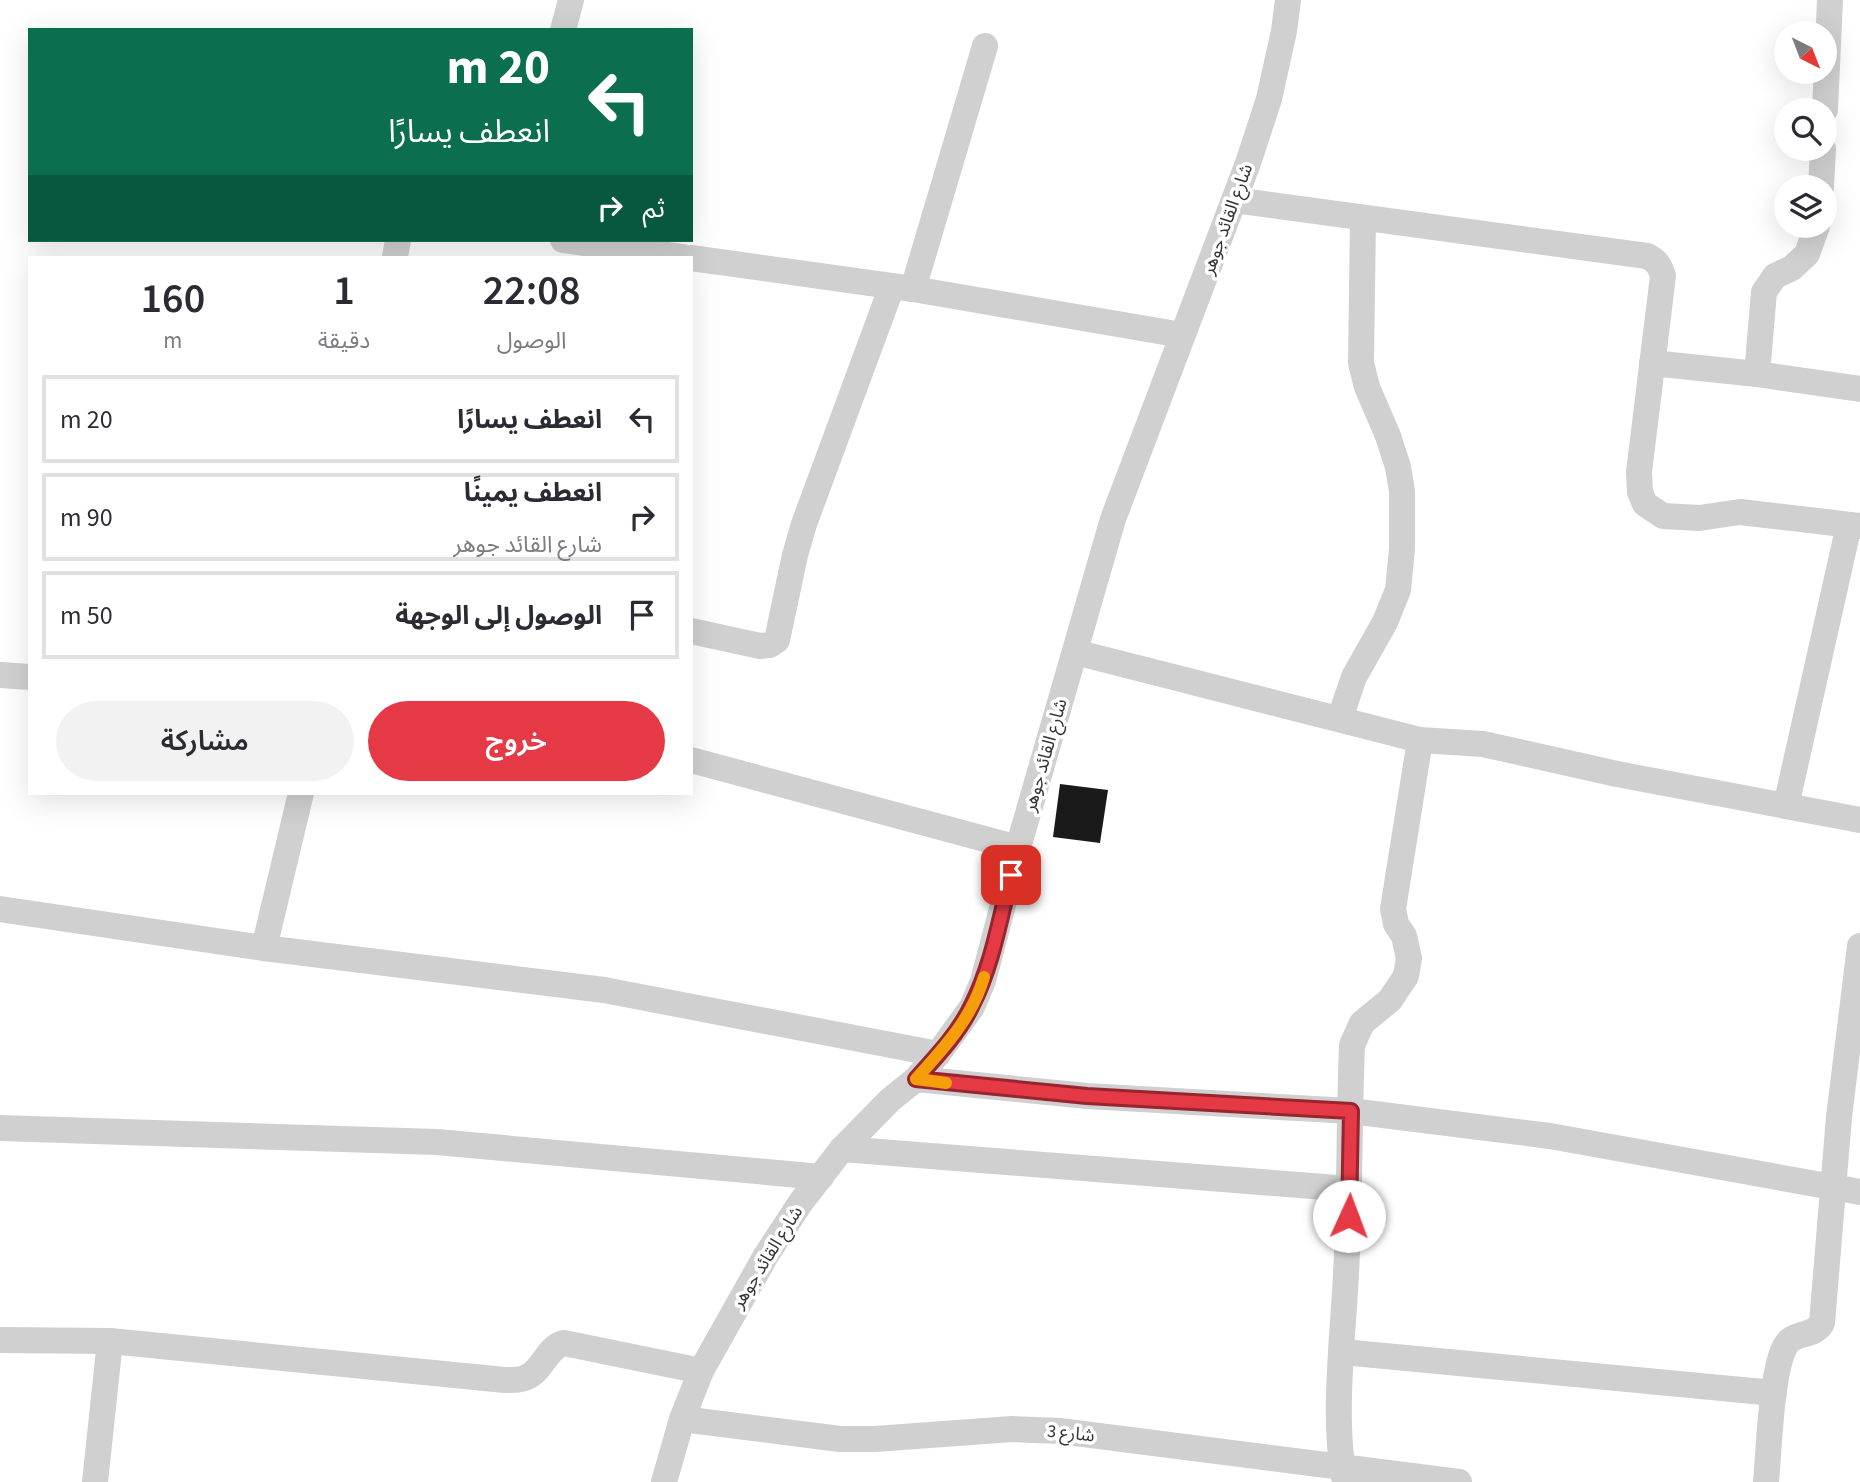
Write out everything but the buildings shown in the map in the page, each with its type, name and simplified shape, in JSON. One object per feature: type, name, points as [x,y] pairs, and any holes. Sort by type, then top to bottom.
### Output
[{"type":"street","points":[[564,28],[571,0]]},
{"type":"street","name":"شارع القائد جوهر","points":[[664,1482],[682,1419],[701,1371],[765,1257],[801,1202],[842,1149],[916,1079],[938,1054],[972,1007],[983,981],[1018,848],[1113,519],[1234,201],[1269,99],[1288,0]]},
{"type":"street","points":[[1826,98],[1830,0]]},
{"type":"street","points":[[693,631],[760,646],[770,645],[777,639],[804,524],[902,288],[985,46]]},
{"type":"street","points":[[1234,201],[1647,256],[1660,265],[1663,276],[1639,472],[1640,492],[1645,504],[1650,509],[1673,518],[1699,518],[1740,512],[1855,526],[1786,806]]},
{"type":"street","points":[[1340,718],[1354,677],[1385,622],[1398,590],[1402,549],[1402,491],[1398,467],[1367,387],[1361,363],[1363,218]]},
{"type":"street","points":[[1756,374],[1764,292],[1774,276],[1792,268],[1807,254],[1813,238]]},
{"type":"street","points":[[572,247],[671,256]]},
{"type":"street","points":[[693,258],[902,288],[1182,335]]},
{"type":"street","points":[[1653,363],[1860,389]]},
{"type":"street","points":[[1075,652],[1420,740],[1483,744],[1617,774],[1860,820]]},
{"type":"street","points":[[0,675],[28,677]]},
{"type":"street","points":[[1343,1475],[1340,1413],[1350,1189],[1352,1045],[1362,1023],[1390,1000],[1406,975],[1409,958],[1404,936],[1396,924],[1392,909],[1420,740]]},
{"type":"street","points":[[693,761],[1018,848]]},
{"type":"street","points":[[264,948],[301,795]]},
{"type":"street","points":[[0,909],[264,948],[604,990],[938,1054]]},
{"type":"street","points":[[1766,1482],[1774,1393],[1786,1345],[1798,1335],[1814,1332],[1822,1323],[1847,1191],[1839,1116],[1860,946]]},
{"type":"street","points":[[916,1079],[1087,1096],[1351,1111],[1550,1136],[1847,1191]]},
{"type":"street","points":[[0,1128],[437,1142],[821,1177]]},
{"type":"street","points":[[842,1149],[1350,1189]]},
{"type":"street","points":[[0,1340],[110,1341],[505,1380],[530,1377],[554,1347],[564,1343],[701,1371]]},
{"type":"street","points":[[95,1482],[110,1341]]},
{"type":"street","points":[[1343,1352],[1774,1393]]},
{"type":"street","name":"شارع 3","points":[[682,1419],[840,1439],[1012,1429],[1060,1431],[1343,1475],[1459,1482]]},
{"type":"slow traffic","points":[[946,1083],[916,1079],[964,1020],[984,977]]},
{"type":"route","points":[[1011,875],[983,981],[972,1007],[947,1043],[916,1079],[1087,1096],[1351,1111],[1349,1216]]}]
